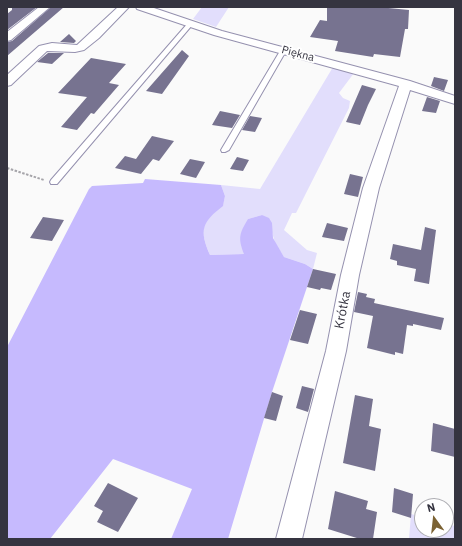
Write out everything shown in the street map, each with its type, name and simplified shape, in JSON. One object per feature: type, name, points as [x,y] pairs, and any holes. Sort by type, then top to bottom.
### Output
[{"type":"street","points":[[7,38],[45,7]]},
{"type":"street","points":[[7,82],[43,48],[48,46],[70,48],[83,47],[124,7]]},
{"type":"street","name":"Piękna","points":[[141,7],[190,24],[406,84],[455,100]]},
{"type":"street","name":"Krótka","points":[[289,539],[336,351],[350,275],[371,188],[406,84]]},
{"type":"lane","points":[[54,182],[190,24]]},
{"type":"lane","points":[[225,150],[283,51]]},
{"type":"path","points":[[7,168],[54,182]]},
{"type":"shaded area","points":[[202,7],[229,7],[216,27],[193,19]]},
{"type":"shaded area","points":[[333,67],[354,73],[339,93],[343,98],[350,101],[349,108],[296,213],[292,213],[284,230],[307,250],[317,253],[313,269],[305,264],[284,257],[275,243],[272,232],[262,215],[248,219],[244,254],[210,255],[206,246],[203,232],[206,221],[223,205],[225,196],[221,185],[260,189]]},
{"type":"shaded area","points":[[145,179],[221,185],[225,196],[223,206],[211,217],[204,227],[204,239],[210,255],[244,254],[240,240],[241,232],[248,219],[262,215],[269,218],[272,223],[273,238],[284,257],[305,264],[313,269],[272,392],[228,539],[171,539],[192,489],[113,459],[50,539],[7,539],[7,347],[89,189],[92,186],[143,183]]},
{"type":"shaded area","points":[[411,514],[414,515],[414,538],[454,538],[455,526],[455,539],[409,539]]},
{"type":"building","points":[[12,7],[37,7],[7,30],[7,14],[12,10]]},
{"type":"building","points":[[51,7],[64,7],[7,56],[7,42],[12,41]]},
{"type":"building","points":[[327,7],[378,7],[409,10],[408,29],[405,29],[400,57],[374,54],[373,57],[335,51],[338,41],[310,37],[320,20],[327,21]]},
{"type":"building","points":[[69,34],[76,41],[74,43],[60,42]]},
{"type":"building","points":[[182,50],[189,56],[162,94],[146,91]]},
{"type":"building","points":[[48,53],[64,53],[52,64],[37,62]]},
{"type":"building","points":[[91,58],[126,64],[109,83],[119,85],[94,114],[91,113],[77,130],[61,127],[87,97],[58,93]]},
{"type":"building","points":[[434,77],[448,80],[444,91],[431,86]]},
{"type":"building","points":[[362,85],[376,89],[360,125],[346,122]]},
{"type":"building","points":[[427,97],[440,101],[436,113],[422,111]]},
{"type":"building","points":[[220,111],[240,115],[232,128],[212,125]]},
{"type":"building","points":[[250,116],[262,118],[255,132],[242,130]]},
{"type":"building","points":[[152,136],[174,141],[159,161],[153,159],[141,174],[115,168],[125,156],[136,159]]},
{"type":"building","points":[[237,157],[249,160],[243,171],[230,169]]},
{"type":"building","points":[[190,159],[205,162],[196,178],[180,174]]},
{"type":"building","points":[[350,174],[363,177],[358,197],[344,194]]},
{"type":"building","points":[[43,217],[64,220],[52,241],[30,238]]},
{"type":"building","points":[[327,223],[348,228],[344,241],[322,237]]},
{"type":"building","points":[[425,227],[436,230],[429,284],[414,281],[416,269],[397,265],[397,261],[390,259],[393,244],[421,250]]},
{"type":"building","points":[[313,269],[336,274],[331,290],[321,288],[320,290],[307,287]]},
{"type":"building","points":[[358,292],[367,294],[366,297],[375,299],[374,303],[444,318],[441,330],[413,324],[413,326],[407,325],[403,354],[395,352],[395,355],[367,348],[373,316],[354,312]]},
{"type":"building","points":[[300,310],[317,314],[308,344],[290,340]]},
{"type":"building","points":[[302,386],[314,389],[308,412],[296,408]]},
{"type":"building","points":[[272,392],[283,396],[276,421],[264,418]]},
{"type":"building","points":[[355,395],[373,399],[369,426],[381,429],[375,471],[343,463]]},
{"type":"building","points":[[433,423],[455,429],[455,457],[431,451]]},
{"type":"building","points":[[108,483],[138,498],[118,532],[97,522],[103,511],[94,506]]},
{"type":"building","points":[[394,488],[413,494],[411,518],[392,512]]},
{"type":"building","points":[[335,491],[368,501],[366,509],[377,512],[373,539],[360,539],[328,529]]}]
